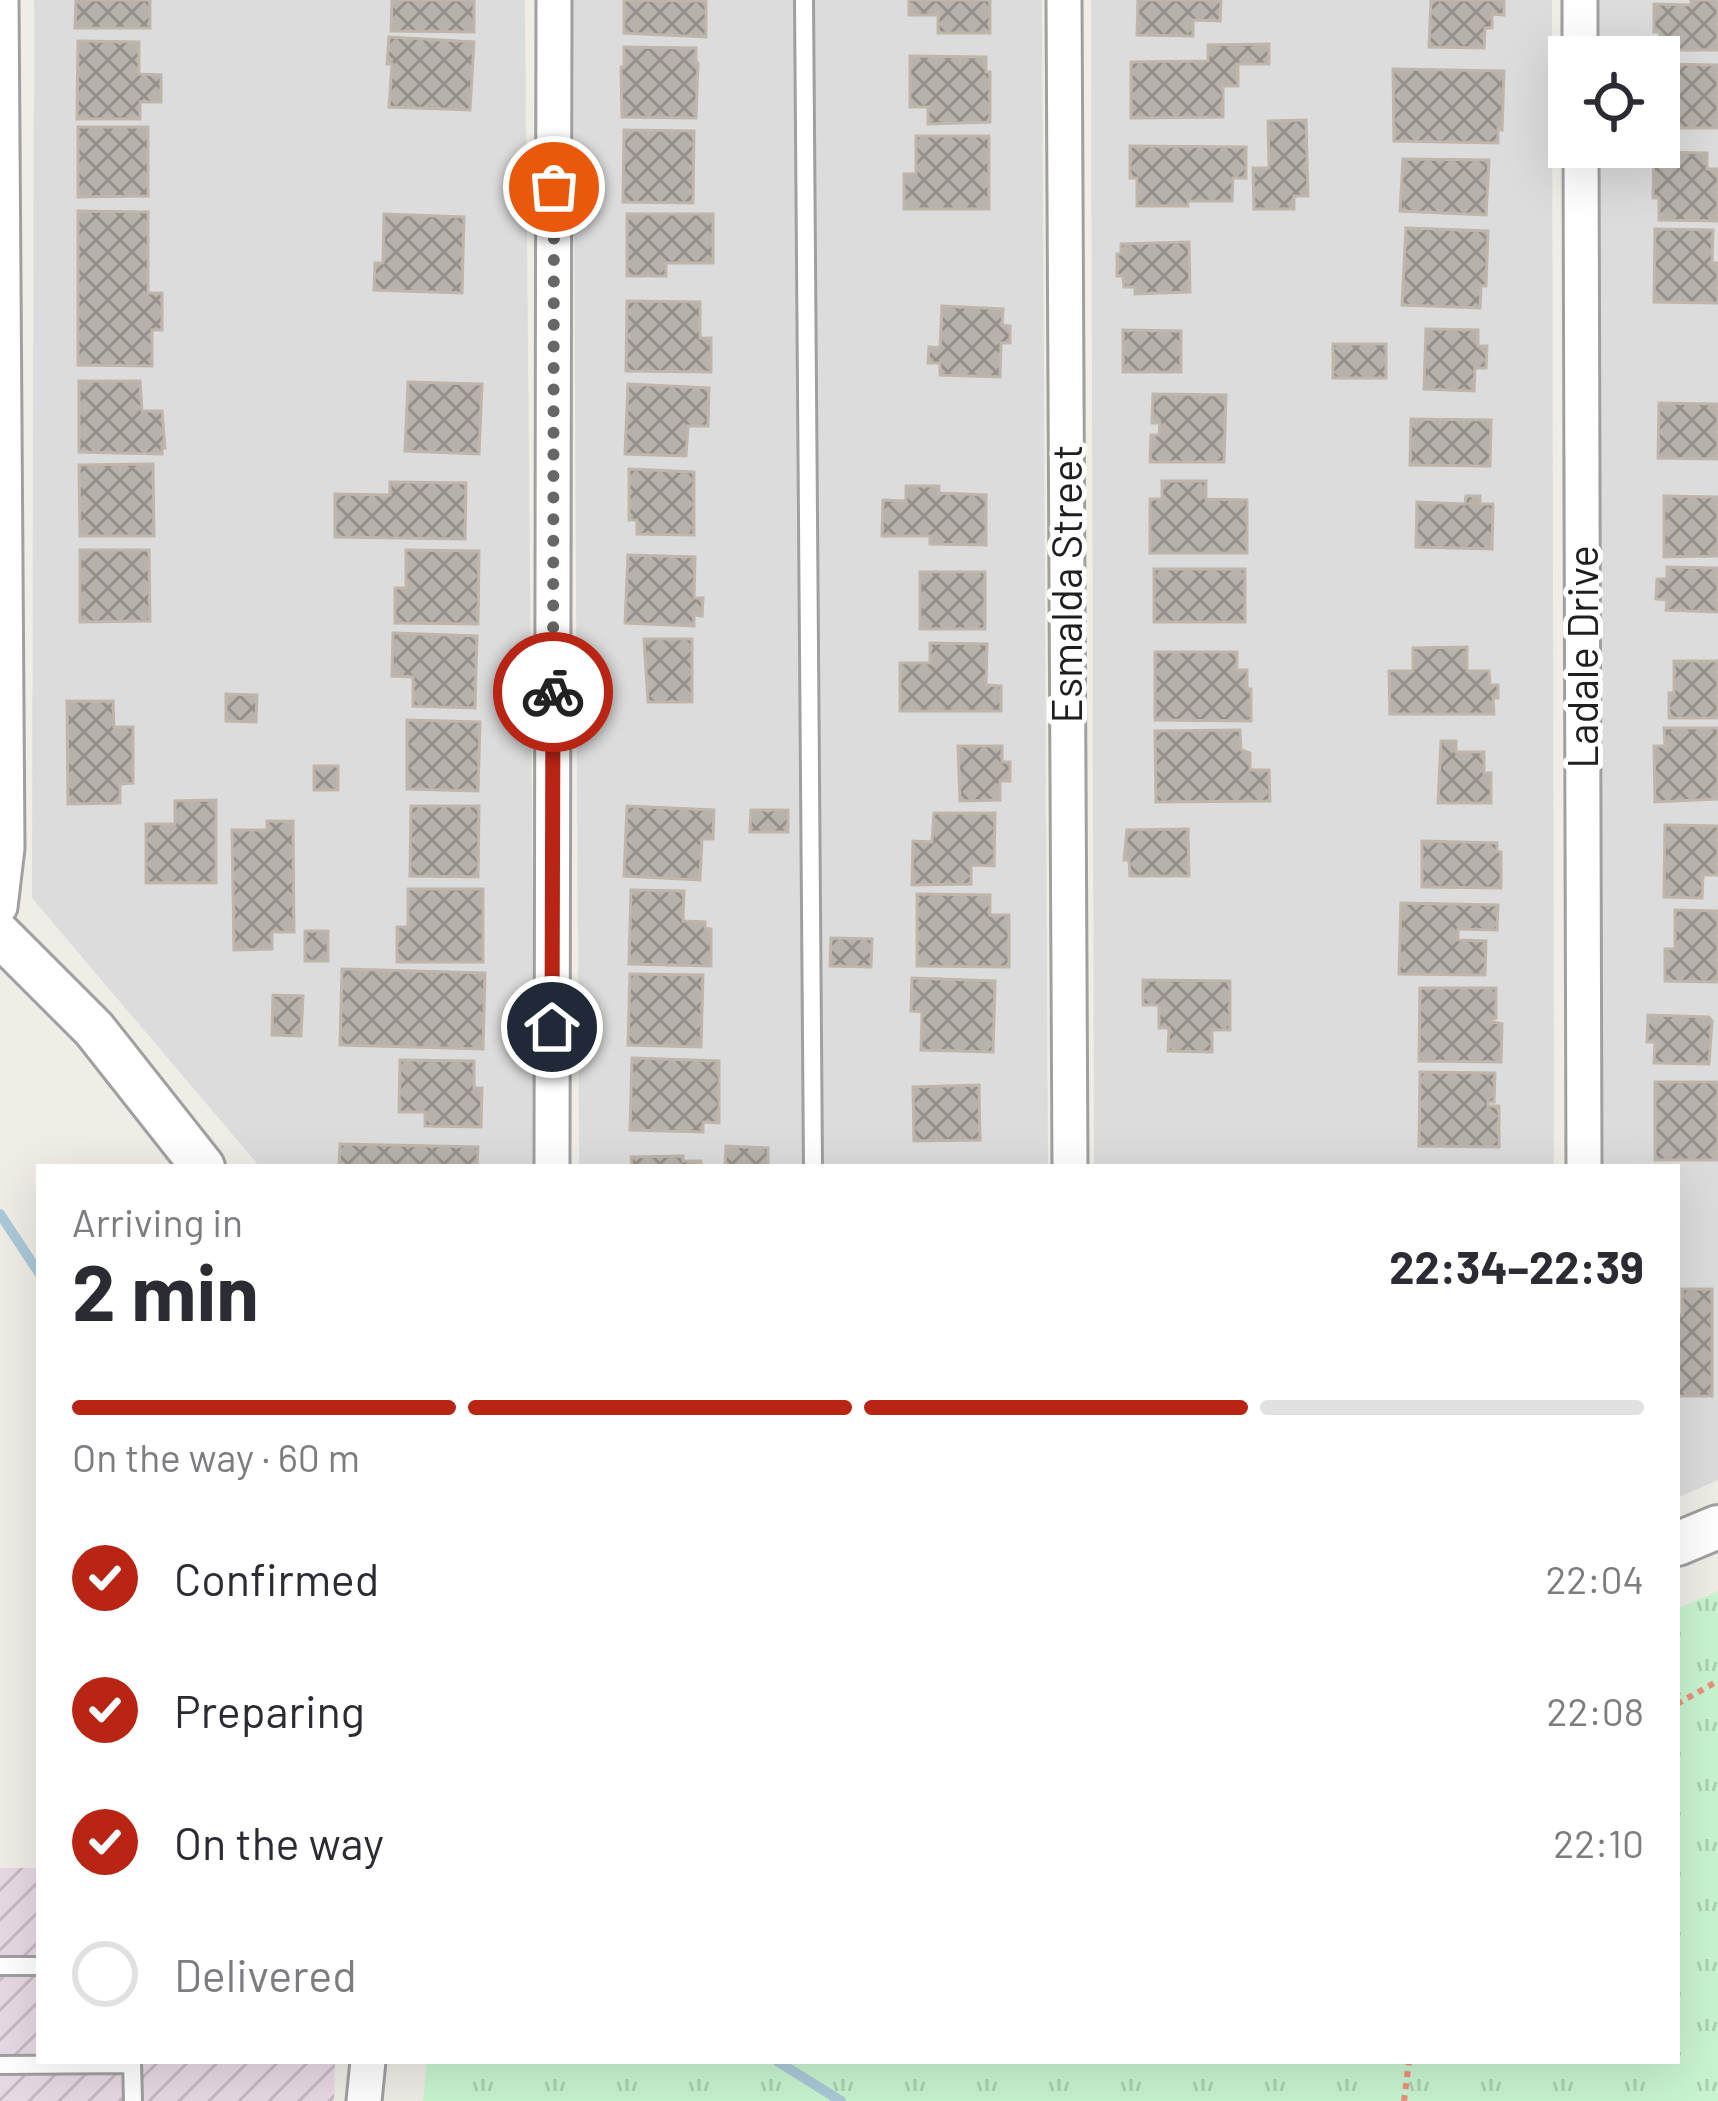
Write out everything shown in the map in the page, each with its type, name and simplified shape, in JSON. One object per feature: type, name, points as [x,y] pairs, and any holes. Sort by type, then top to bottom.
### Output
[{"type":"street","points":[[0,908],[7,848],[1,0]]},
{"type":"street","points":[[552,1164],[554,0]]},
{"type":"street","name":"Esmalda Street","points":[[1064,0],[1070,1164]]},
{"type":"street","points":[[1580,0],[1580,36]]},
{"type":"street","name":"Ladale Drive","points":[[1581,168],[1584,1164]]},
{"type":"street","points":[[0,935],[94,1029],[200,1164]]},
{"type":"street","points":[[1680,1543],[1718,1527]]},
{"type":"street","points":[[364,2101],[368,2064]]},
{"type":"lane","points":[[804,0],[813,1164]]},
{"type":"lane","points":[[0,1966],[36,1966]]},
{"type":"lane","points":[[0,2066],[88,2064]]},
{"type":"lane","points":[[132,2064],[133,2101]]},
{"type":"path","points":[[1680,1702],[1718,1681]]},
{"type":"path","points":[[1404,2101],[1409,2064]]},
{"type":"shaded area","points":[[34,0],[525,0],[535,1164],[257,1164],[32,898]]},
{"type":"shaded area","points":[[573,0],[1042,0],[1048,1164],[579,1164]]},
{"type":"shaded area","points":[[1091,0],[1552,0],[1548,168],[1552,168],[1554,1164],[1094,1164]]},
{"type":"shaded area","points":[[1593,0],[1718,0],[1718,1480],[1680,1497],[1680,1164],[1602,1164],[1594,168],[1680,168],[1680,36],[1593,36]]},
{"type":"shaded area","points":[[0,1868],[36,1868],[36,2064],[335,2064],[334,2101],[0,2101]]},
{"type":"green space","points":[[1718,1591],[1718,2101],[423,2101],[427,2064],[1680,2064],[1680,1608]]},
{"type":"building","points":[[76,0],[150,0],[150,28],[75,28]]},
{"type":"building","points":[[392,0],[474,0],[474,32],[391,31]]},
{"type":"building","points":[[624,0],[706,1],[706,37],[624,33]]},
{"type":"building","points":[[909,0],[990,0],[990,33],[938,33],[938,15],[909,15]]},
{"type":"building","points":[[1138,0],[1221,0],[1220,21],[1193,20],[1193,36],[1137,35]]},
{"type":"building","points":[[1431,0],[1504,0],[1504,15],[1492,14],[1492,28],[1485,28],[1484,48],[1429,47]]},
{"type":"building","points":[[1691,0],[1718,0],[1718,50],[1680,50],[1680,36],[1654,32],[1654,4],[1691,5]]},
{"type":"building","points":[[389,37],[474,42],[470,110],[389,107]]},
{"type":"building","points":[[78,41],[139,42],[139,74],[161,75],[161,102],[140,102],[140,119],[77,119]]},
{"type":"building","points":[[1269,44],[1269,64],[1238,64],[1238,86],[1223,86],[1223,117],[1131,118],[1131,62],[1208,61],[1208,45]]},
{"type":"building","points":[[624,47],[696,48],[696,118],[622,117]]},
{"type":"building","points":[[910,56],[986,57],[990,122],[928,124],[928,107],[910,107]]},
{"type":"building","points":[[1680,64],[1718,65],[1718,128],[1680,128]]},
{"type":"building","points":[[1393,69],[1504,71],[1498,143],[1394,141]]},
{"type":"building","points":[[1306,120],[1308,196],[1294,196],[1294,209],[1254,209],[1253,168],[1269,168],[1268,121]]},
{"type":"building","points":[[78,127],[148,127],[148,196],[78,197]]},
{"type":"building","points":[[624,130],[694,131],[693,203],[623,202]]},
{"type":"building","points":[[916,136],[989,136],[989,209],[904,209],[904,174],[916,174]]},
{"type":"building","points":[[1130,146],[1246,147],[1246,178],[1233,178],[1232,201],[1137,206],[1137,178],[1130,178]]},
{"type":"building","points":[[1680,152],[1707,153],[1707,169],[1718,169],[1718,221],[1659,220],[1659,198],[1653,198],[1654,168],[1680,168]]},
{"type":"building","points":[[1403,159],[1489,160],[1486,215],[1400,211]]},
{"type":"building","points":[[78,211],[148,212],[148,293],[162,293],[162,330],[152,330],[152,366],[78,365]]},
{"type":"building","points":[[384,214],[464,217],[462,293],[374,290],[375,263],[383,263]]},
{"type":"building","points":[[627,214],[713,214],[713,263],[666,263],[666,276],[627,276]]},
{"type":"building","points":[[1406,228],[1488,231],[1486,286],[1481,286],[1480,308],[1402,305]]},
{"type":"building","points":[[1655,229],[1713,230],[1718,303],[1654,302]]},
{"type":"building","points":[[1189,242],[1190,292],[1135,294],[1135,287],[1124,287],[1123,276],[1117,276],[1121,244]]},
{"type":"building","points":[[627,301],[700,302],[700,338],[711,338],[711,372],[626,371]]},
{"type":"building","points":[[942,306],[1003,309],[1002,325],[1010,326],[1010,343],[1001,343],[1000,377],[940,375],[940,363],[928,363],[929,347],[940,348]]},
{"type":"building","points":[[1426,329],[1478,330],[1478,346],[1487,346],[1486,368],[1475,368],[1474,391],[1424,389]]},
{"type":"building","points":[[1123,330],[1181,331],[1181,372],[1123,372]]},
{"type":"building","points":[[1333,344],[1386,344],[1386,378],[1333,378]]},
{"type":"building","points":[[79,381],[140,381],[142,411],[162,411],[162,454],[79,452]]},
{"type":"building","points":[[408,382],[482,384],[479,454],[405,451]]},
{"type":"building","points":[[628,384],[709,388],[708,426],[688,426],[686,456],[625,454]]},
{"type":"building","points":[[1153,394],[1226,395],[1224,462],[1150,462],[1151,435],[1159,435],[1160,423],[1152,423]]},
{"type":"building","points":[[1659,403],[1718,404],[1718,459],[1658,458]]},
{"type":"building","points":[[1411,419],[1491,420],[1490,466],[1410,465]]},
{"type":"building","points":[[153,464],[154,536],[80,536],[79,465]]},
{"type":"building","points":[[629,469],[694,472],[694,535],[637,534],[637,520],[629,520]]},
{"type":"building","points":[[1162,481],[1206,481],[1206,499],[1247,500],[1247,553],[1150,553],[1150,499],[1162,499]]},
{"type":"building","points":[[390,482],[466,483],[465,539],[335,537],[335,494],[390,495]]},
{"type":"building","points":[[906,486],[939,486],[939,493],[986,495],[986,545],[930,544],[930,536],[882,536],[883,500],[906,501]]},
{"type":"building","points":[[1466,496],[1480,496],[1480,504],[1493,504],[1492,549],[1416,547],[1417,502],[1465,504]]},
{"type":"building","points":[[1664,496],[1718,497],[1718,556],[1664,557]]},
{"type":"building","points":[[80,550],[149,550],[150,621],[80,622]]},
{"type":"building","points":[[406,550],[479,551],[478,624],[395,623],[395,588],[406,588]]},
{"type":"building","points":[[628,555],[695,557],[694,598],[703,598],[702,616],[694,615],[694,626],[625,623]]},
{"type":"building","points":[[1667,567],[1718,568],[1718,612],[1666,610],[1667,600],[1656,599],[1657,579],[1667,579]]},
{"type":"building","points":[[1154,569],[1245,569],[1245,622],[1154,622]]},
{"type":"building","points":[[920,572],[985,572],[985,629],[920,629]]},
{"type":"building","points":[[393,633],[477,636],[475,708],[413,706],[413,677],[392,676]]},
{"type":"building","points":[[644,639],[692,639],[692,702],[648,702]]},
{"type":"building","points":[[930,643],[987,644],[986,685],[1001,686],[1001,711],[900,711],[900,663],[930,663]]},
{"type":"building","points":[[1467,647],[1467,671],[1489,671],[1490,685],[1498,685],[1494,714],[1390,714],[1389,671],[1413,671],[1413,648]]},
{"type":"building","points":[[1155,652],[1237,652],[1237,670],[1247,670],[1247,689],[1251,689],[1251,721],[1155,720]]},
{"type":"building","points":[[1674,661],[1718,661],[1718,718],[1669,718]]},
{"type":"building","points":[[226,694],[257,695],[256,722],[226,721]]},
{"type":"building","points":[[67,701],[113,701],[114,727],[133,727],[133,783],[120,784],[120,803],[68,804]]},
{"type":"building","points":[[407,720],[480,722],[478,791],[407,789]]},
{"type":"building","points":[[1664,728],[1718,728],[1718,799],[1655,802],[1654,746],[1665,746]]},
{"type":"building","points":[[1240,730],[1241,750],[1250,753],[1250,770],[1269,770],[1270,801],[1156,802],[1155,731]]},
{"type":"building","points":[[1441,741],[1456,741],[1456,752],[1484,752],[1484,773],[1491,773],[1491,803],[1438,803]]},
{"type":"building","points":[[958,746],[1002,746],[1002,762],[1010,762],[1010,781],[1000,781],[1000,800],[960,801]]},
{"type":"building","points":[[314,766],[338,766],[338,790],[314,790]]},
{"type":"building","points":[[216,800],[216,883],[146,883],[146,824],[175,824],[175,801]]},
{"type":"building","points":[[411,806],[479,806],[478,877],[410,876]]},
{"type":"building","points":[[627,806],[714,810],[713,839],[702,839],[700,880],[624,876]]},
{"type":"building","points":[[751,810],[788,810],[788,832],[750,832]]},
{"type":"building","points":[[934,813],[995,813],[994,866],[971,865],[971,884],[912,885],[913,841],[932,842]]},
{"type":"building","points":[[267,821],[293,821],[294,932],[272,932],[272,949],[234,950],[232,830],[267,830]]},
{"type":"building","points":[[1665,825],[1718,826],[1718,875],[1703,875],[1702,898],[1664,897]]},
{"type":"building","points":[[1188,829],[1189,876],[1130,876],[1129,860],[1124,860],[1127,830]]},
{"type":"building","points":[[1422,841],[1497,843],[1501,888],[1422,887]]},
{"type":"building","points":[[408,889],[483,889],[483,962],[397,962],[397,927],[408,927]]},
{"type":"building","points":[[631,890],[684,891],[683,921],[705,922],[705,928],[711,929],[711,966],[629,964]]},
{"type":"building","points":[[917,894],[990,895],[990,915],[1009,915],[1009,967],[917,966]]},
{"type":"building","points":[[1401,903],[1498,905],[1497,930],[1458,929],[1458,940],[1486,941],[1485,975],[1399,974]]},
{"type":"building","points":[[1675,910],[1718,911],[1718,982],[1665,981],[1665,949],[1675,949]]},
{"type":"building","points":[[305,931],[328,931],[328,961],[305,961]]},
{"type":"building","points":[[831,938],[872,939],[871,967],[830,966]]},
{"type":"building","points":[[342,969],[485,973],[483,1049],[340,1045]]},
{"type":"building","points":[[630,974],[703,975],[701,1047],[628,1045]]},
{"type":"building","points":[[912,978],[995,981],[993,1052],[921,1050],[922,1012],[911,1011]]},
{"type":"building","points":[[1143,980],[1230,981],[1230,1030],[1212,1030],[1212,1052],[1168,1051],[1169,1028],[1159,1028],[1159,1005],[1143,1005]]},
{"type":"building","points":[[1420,988],[1496,988],[1496,1018],[1489,1021],[1502,1024],[1501,1062],[1419,1061]]},
{"type":"building","points":[[273,995],[303,996],[301,1036],[272,1035]]},
{"type":"building","points":[[1648,1015],[1709,1017],[1709,1064],[1654,1063],[1655,1042],[1647,1042]]},
{"type":"building","points":[[632,1058],[719,1061],[719,1123],[703,1122],[703,1132],[630,1130]]},
{"type":"building","points":[[400,1060],[474,1061],[474,1088],[482,1088],[481,1127],[425,1126],[425,1112],[399,1112]]},
{"type":"building","points":[[1420,1072],[1495,1073],[1494,1102],[1488,1106],[1499,1106],[1499,1147],[1419,1146]]},
{"type":"building","points":[[1655,1082],[1718,1082],[1718,1160],[1655,1160]]},
{"type":"building","points":[[979,1085],[980,1140],[914,1141],[913,1087]]},
{"type":"building","points":[[340,1144],[478,1147],[477,1164],[339,1164]]},
{"type":"building","points":[[726,1146],[768,1148],[768,1164],[725,1164]]},
{"type":"building","points":[[683,1156],[683,1161],[701,1164],[632,1164],[631,1157]]},
{"type":"building","points":[[1682,1289],[1712,1289],[1712,1396],[1680,1396]]},
{"type":"waterway","points":[[0,1214],[36,1268]]},
{"type":"waterway","points":[[782,2064],[841,2101]]},
{"type":"way so far","points":[[553,692],[554,187]]},
{"type":"route","points":[[552,1027],[553,692]]}]
